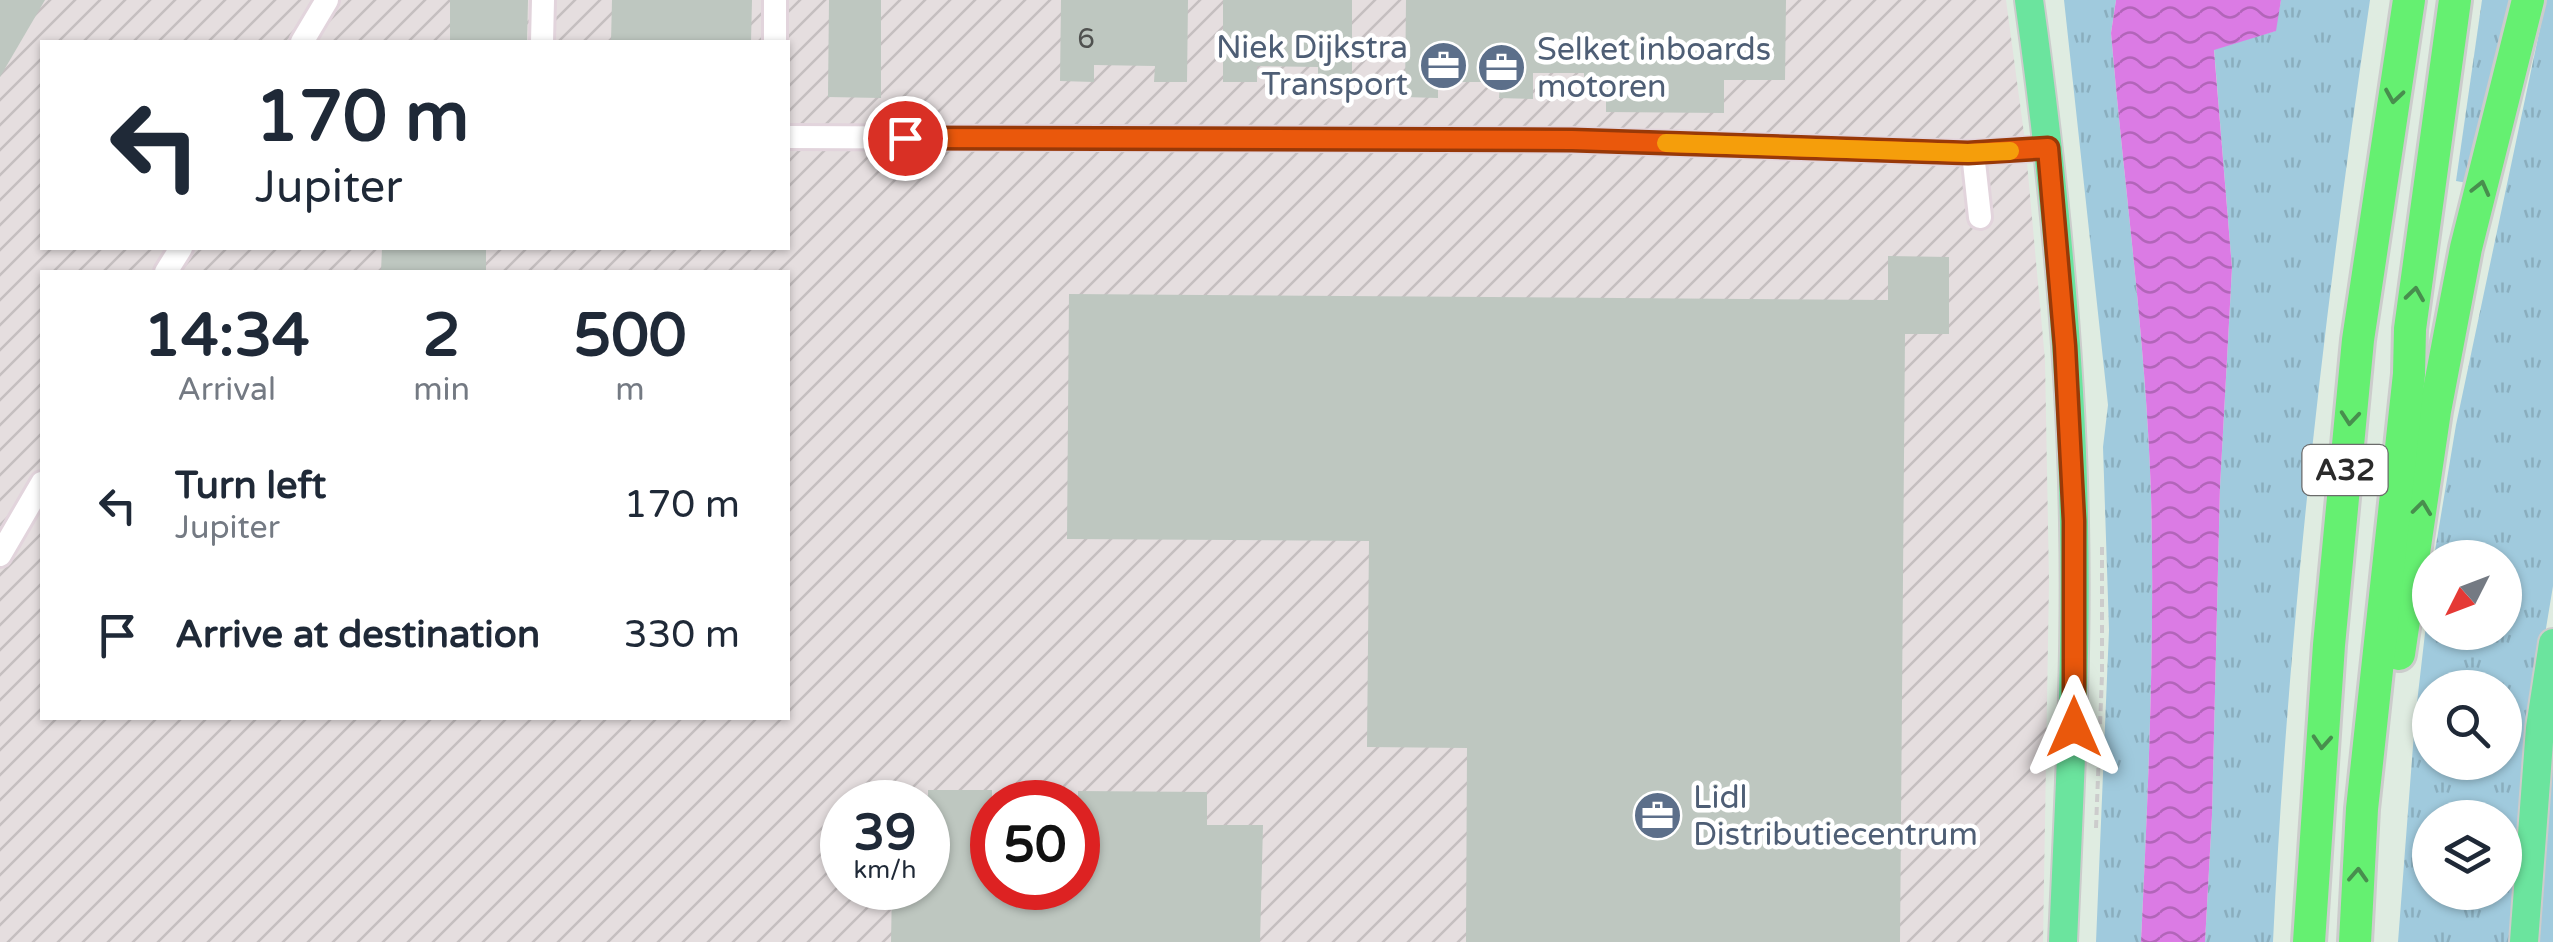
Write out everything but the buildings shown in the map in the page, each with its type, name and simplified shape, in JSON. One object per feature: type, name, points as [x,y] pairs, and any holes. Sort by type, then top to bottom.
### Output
[{"type":"highway","name":"A32","points":[[2309,942],[2328,645],[2358,340],[2409,0]]},
{"type":"highway","name":"A32","points":[[2355,942],[2362,809],[2409,374],[2410,329],[2455,0]]},
{"type":"highway","name":"A32","points":[[2362,809],[2394,686],[2434,412],[2466,248],[2528,0]]},
{"type":"main road","points":[[2029,0],[2048,148],[2065,346],[2074,521],[2074,727],[2063,942]]},
{"type":"main road","points":[[2524,942],[2540,728],[2553,642]]},
{"type":"street","points":[[303,40],[327,0]]},
{"type":"street","points":[[542,40],[543,0]]},
{"type":"street","points":[[774,40],[775,0]]},
{"type":"street","points":[[790,137],[1572,140],[1973,153],[2048,148]]},
{"type":"street","points":[[1973,153],[1980,218]]},
{"type":"street","points":[[0,555],[40,486]]},
{"type":"shaded area","points":[[0,0],[2006,0],[2025,141],[2045,360],[2049,581],[2043,942],[0,942]]},
{"type":"green space","points":[[2064,0],[2116,0],[2111,33],[2140,321],[2151,494],[2151,662],[2141,942],[2096,942],[2109,630],[2103,447],[2108,405]]},
{"type":"green space","points":[[2281,0],[2370,0],[2310,470],[2288,706],[2273,942],[2205,942],[2220,487],[2232,268],[2214,49],[2275,31]]},
{"type":"green space","points":[[2482,0],[2517,0],[2467,183],[2456,181]]},
{"type":"green space","points":[[2546,0],[2553,0],[2553,586],[2529,731],[2522,829],[2522,800],[2412,800],[2412,910],[2516,910],[2514,942],[2398,942],[2412,759],[2412,780],[2522,780],[2522,670],[2421,670],[2423,650],[2522,650],[2522,540],[2437,540],[2456,425]]},
{"type":"green space","points":[[2553,721],[2553,942],[2537,942]]},
{"type":"water","points":[[2116,0],[2281,0],[2276,31],[2214,50],[2232,268],[2220,487],[2205,942],[2141,942],[2151,662],[2151,494],[2140,321],[2111,33]]},
{"type":"slow traffic","points":[[1666,143],[2010,151]]},
{"type":"place","name":"Niek Dijkstra Transport","points":[[1443,66]]},
{"type":"place","name":"Selket inboards motoren","points":[[1502,68]]},
{"type":"place","name":"Lidl Distributiecentrum","points":[[1658,816]]},
{"type":"route","points":[[905,138],[1572,140],[1968,153],[2048,148],[2065,346],[2074,521],[2074,727]]}]
